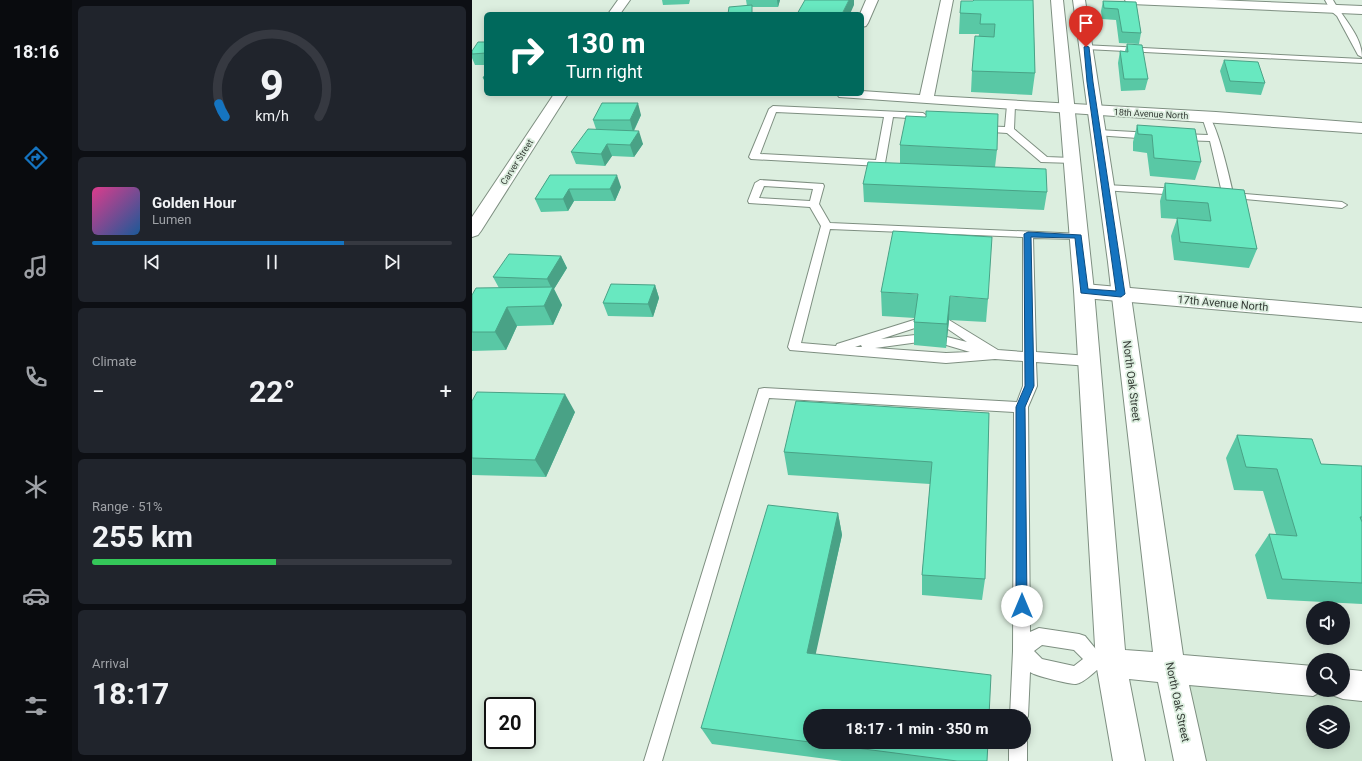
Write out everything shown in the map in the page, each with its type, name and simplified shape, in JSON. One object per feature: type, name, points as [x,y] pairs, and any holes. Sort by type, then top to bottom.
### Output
[{"type":"main road","points":[[615,12],[624,0]]},
{"type":"main road","points":[[864,18],[872,0]]},
{"type":"main road","points":[[926,99],[947,0]]},
{"type":"main road","points":[[1057,0],[1089,360],[1103,662],[1129,761]]},
{"type":"main road","name":"North Oak Street","points":[[1079,0],[1121,294],[1170,668],[1190,761]]},
{"type":"main road","points":[[1131,0],[1332,5],[1362,10]]},
{"type":"main road","name":"18th Avenue North","points":[[864,95],[1094,111],[1206,116],[1362,128]]},
{"type":"main road","name":"Carver Street","points":[[472,231],[560,96]]},
{"type":"main road","name":"17th Avenue North","points":[[1084,291],[1362,315]]},
{"type":"main road","points":[[1103,662],[1306,680]]},
{"type":"main road","points":[[1350,685],[1362,686]]},
{"type":"lane","points":[[1332,5],[1340,15],[1362,55]]},
{"type":"lane","points":[[1086,47],[1362,61]]},
{"type":"lane","points":[[921,126],[926,99]]},
{"type":"lane","points":[[1009,130],[1011,105]]},
{"type":"lane","points":[[889,114],[880,163],[754,157],[773,108],[889,114],[923,116]]},
{"type":"lane","points":[[1206,116],[1214,138],[1229,195]]},
{"type":"lane","points":[[969,128],[1009,130],[1044,160],[1071,161]]},
{"type":"lane","points":[[1098,133],[1214,138]]},
{"type":"lane","points":[[814,204],[752,201],[760,183],[819,186],[814,204],[825,231],[794,347],[946,358],[994,354],[1030,355],[1089,360]]},
{"type":"lane","points":[[1106,188],[1190,193]]},
{"type":"lane","points":[[1213,194],[1342,205]]},
{"type":"lane","points":[[825,231],[1078,236]]},
{"type":"lane","points":[[1019,709],[1022,651],[1021,407],[1030,386],[1028,234]]},
{"type":"lane","points":[[833,349],[916,332]]},
{"type":"lane","points":[[948,333],[994,354]]},
{"type":"lane","points":[[653,761],[764,393],[1021,407]]},
{"type":"lane","points":[[1039,636],[1079,642],[1103,662],[1076,675],[1037,667],[1022,651],[1039,636]]},
{"type":"lane","points":[[1018,749],[1018,761]]},
{"type":"shaded area","points":[[1170,668],[1306,689],[1306,697],[1350,697],[1350,689],[1362,686],[1362,761],[1190,761]]},
{"type":"building","points":[[805,0],[849,0],[843,12],[798,12]]},
{"type":"building","points":[[1033,0],[1035,73],[972,71],[975,36],[994,37],[995,24],[980,24],[981,14],[960,13],[961,1]]},
{"type":"building","points":[[1103,1],[1136,2],[1141,33],[1122,32],[1118,9],[1104,8]]},
{"type":"building","points":[[752,5],[752,12],[728,12],[729,7]]},
{"type":"building","points":[[478,42],[484,42],[484,53],[472,54],[472,51]]},
{"type":"building","points":[[1127,44],[1142,45],[1148,79],[1124,79],[1120,51],[1128,52]]},
{"type":"building","points":[[1224,60],[1258,62],[1265,83],[1230,81]]},
{"type":"building","points":[[602,103],[638,103],[630,120],[593,120]]},
{"type":"building","points":[[926,111],[998,114],[997,150],[900,145],[906,116],[926,117]]},
{"type":"building","points":[[1137,125],[1195,129],[1201,162],[1154,158],[1152,135],[1138,134]]},
{"type":"building","points":[[588,129],[639,131],[630,145],[607,144],[601,154],[571,152]]},
{"type":"building","points":[[868,162],[1046,169],[1047,192],[863,184]]},
{"type":"building","points":[[550,175],[617,175],[610,189],[569,189],[563,199],[535,199]]},
{"type":"building","points":[[1165,183],[1244,190],[1257,249],[1180,242],[1177,218],[1211,221],[1208,203],[1166,200]]},
{"type":"building","points":[[893,231],[992,237],[988,299],[950,296],[947,324],[914,322],[918,294],[881,292]]},
{"type":"building","points":[[509,254],[561,256],[547,279],[493,277]]},
{"type":"building","points":[[611,284],[655,285],[648,304],[603,303]]},
{"type":"building","points":[[553,287],[544,306],[507,307],[495,332],[472,332],[472,295],[476,288]]},
{"type":"building","points":[[477,392],[565,394],[535,460],[472,458],[472,401]]},
{"type":"building","points":[[796,401],[989,413],[985,579],[922,575],[932,462],[784,452]]},
{"type":"building","points":[[1237,435],[1312,439],[1321,464],[1362,466],[1362,517],[1360,517],[1362,522],[1362,583],[1282,579],[1269,534],[1297,536],[1277,469],[1246,467]]},
{"type":"building","points":[[768,505],[838,513],[807,653],[991,675],[989,709],[803,709],[803,741],[701,728]]},
{"type":"building","points":[[864,749],[988,749],[987,761],[957,761]]},
{"type":"route","points":[[1022,606],[1021,407],[1030,386],[1028,234],[1078,236],[1084,291],[1121,294],[1086,47]]}]
